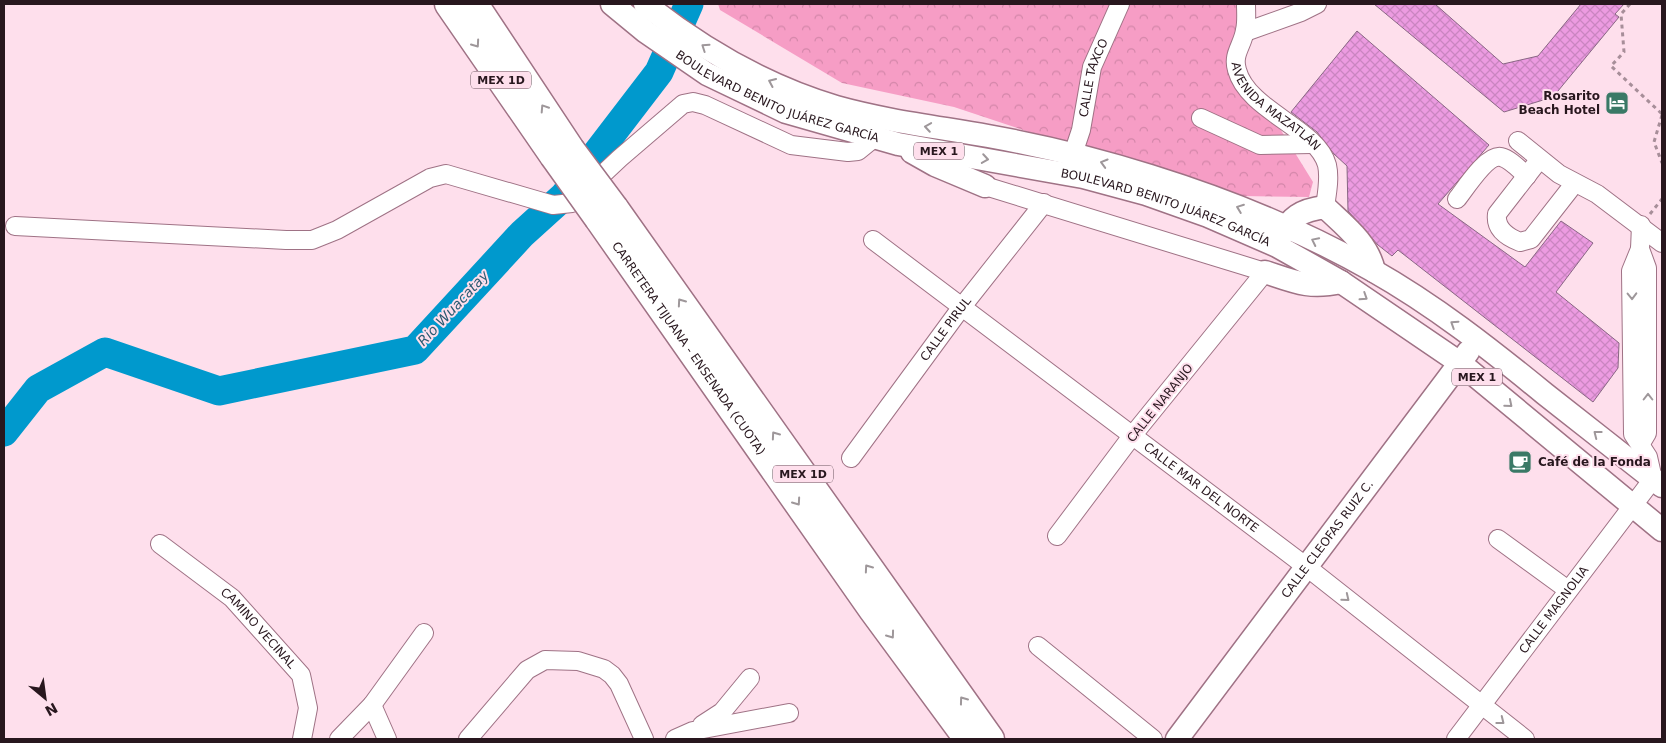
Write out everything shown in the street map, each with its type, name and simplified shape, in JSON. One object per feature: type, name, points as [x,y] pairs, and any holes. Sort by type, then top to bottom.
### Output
[{"type":"highway","name":"CARRETERA TIJUANA - ENSENADA (CUOTA)","points":[[448,4],[562,152],[991,739]]},
{"type":"highway","name":"CARRETERA TIJUANA - ENSENADA (CUOTA)","points":[[475,4],[562,152]]},
{"type":"highway","name":"CARRETERA TIJUANA - ENSENADA (CUOTA)","points":[[607,214],[872,610],[967,739]]},
{"type":"main road","name":"BOULEVARD BENITO JUÁREZ GARCÍA","points":[[612,4],[719,56],[742,80],[815,122],[898,144],[1083,177],[1146,194],[1208,216],[1281,236],[1341,282],[1460,363],[1662,530]]},
{"type":"main road","name":"BOULEVARD BENITO JUÁREZ GARCÍA","points":[[645,4],[654,25]]},
{"type":"main road","name":"BOULEVARD BENITO JUÁREZ GARCÍA","points":[[742,80],[790,90],[833,106],[874,117],[1073,154],[1151,176],[1281,236],[1374,271],[1478,340],[1657,482]]},
{"type":"main road","points":[[898,144],[935,165],[984,186]]},
{"type":"main road","points":[[1281,236],[1293,216],[1302,211],[1325,207],[1358,238],[1369,255],[1374,271]]},
{"type":"main road","points":[[1265,272],[1305,286],[1321,287],[1341,282]]},
{"type":"main road","name":"CALLE CLEOFAS RUIZ C.","points":[[1177,739],[1308,568],[1478,340]]},
{"type":"street","name":"CALLE TAXCO","points":[[1073,154],[1080,130],[1092,67],[1120,4]]},
{"type":"street","name":"AVENIDA MAZATLÁN","points":[[1246,4],[1245,32],[1236,56],[1236,69],[1242,84],[1254,97],[1320,151],[1328,176],[1325,207]]},
{"type":"street","points":[[1245,32],[1301,12],[1317,4]]},
{"type":"street","points":[[15,226],[312,240],[338,230],[430,178],[446,174],[553,205],[564,205],[572,203],[620,158],[683,104],[693,102],[705,105],[791,145],[848,152],[858,151],[874,138]]},
{"type":"street","points":[[1202,118],[1260,145],[1312,144]]},
{"type":"street","points":[[1518,142],[1539,160],[1574,184],[1597,194],[1641,225],[1662,243]]},
{"type":"street","points":[[1457,200],[1482,167],[1496,158],[1503,158],[1527,176]]},
{"type":"street","points":[[1539,160],[1500,209],[1497,219],[1502,231],[1520,242],[1527,241],[1534,236],[1574,184]]},
{"type":"street","points":[[984,186],[1265,272]]},
{"type":"street","name":"CALLE PIRUL","points":[[851,458],[961,308],[1044,203]]},
{"type":"street","points":[[1641,225],[1640,249],[1631,271],[1633,434],[1648,457],[1657,482]]},
{"type":"street","name":"CALLE MAR DEL NORTE","points":[[873,240],[1308,568],[1525,739]]},
{"type":"street","name":"CALLE NARANJO","points":[[1057,536],[1132,436],[1265,272]]},
{"type":"street","name":"CALLE MAGNOLIA","points":[[1456,739],[1632,506],[1657,482]]},
{"type":"street","points":[[1498,539],[1568,590]]},
{"type":"street","name":"CAMINO VECINAL","points":[[160,544],[232,598],[302,675],[308,708],[302,739]]},
{"type":"street","points":[[339,739],[372,705],[424,633]]},
{"type":"street","points":[[1038,646],[1153,739]]},
{"type":"street","points":[[468,739],[527,670],[545,660],[578,661],[604,669],[612,675],[619,684],[644,739]]},
{"type":"street","points":[[675,739],[693,731],[722,712],[750,678]]},
{"type":"street","points":[[372,705],[387,739]]},
{"type":"street","points":[[693,731],[789,713]]},
{"type":"path","points":[[1630,4],[1621,14],[1624,52],[1611,66],[1662,115],[1654,142],[1662,163]]},
{"type":"green space","points":[[718,4],[1243,4],[1235,56],[1313,182],[1309,197],[1241,196],[1167,178],[954,107],[842,83],[720,10]]},
{"type":"building","points":[[1374,4],[1435,4],[1503,64],[1538,56],[1581,4],[1624,4],[1615,14],[1619,17],[1553,97],[1504,112]]},
{"type":"building","points":[[1357,31],[1489,145],[1438,204],[1525,267],[1561,221],[1593,243],[1556,292],[1619,343],[1618,368],[1593,402],[1398,250],[1392,256],[1378,245],[1348,211],[1347,166],[1334,154],[1317,132],[1291,112]]},
{"type":"waterway","name":"Rio Wuacatay","points":[[4,432],[38,389],[105,352],[219,391],[415,350],[522,234],[564,196],[659,72],[689,4]]},
{"type":"place","name":"Rosarito Beach Hotel","points":[[1617,103]]},
{"type":"place","name":"Café de la Fonda","points":[[1520,462]]}]
